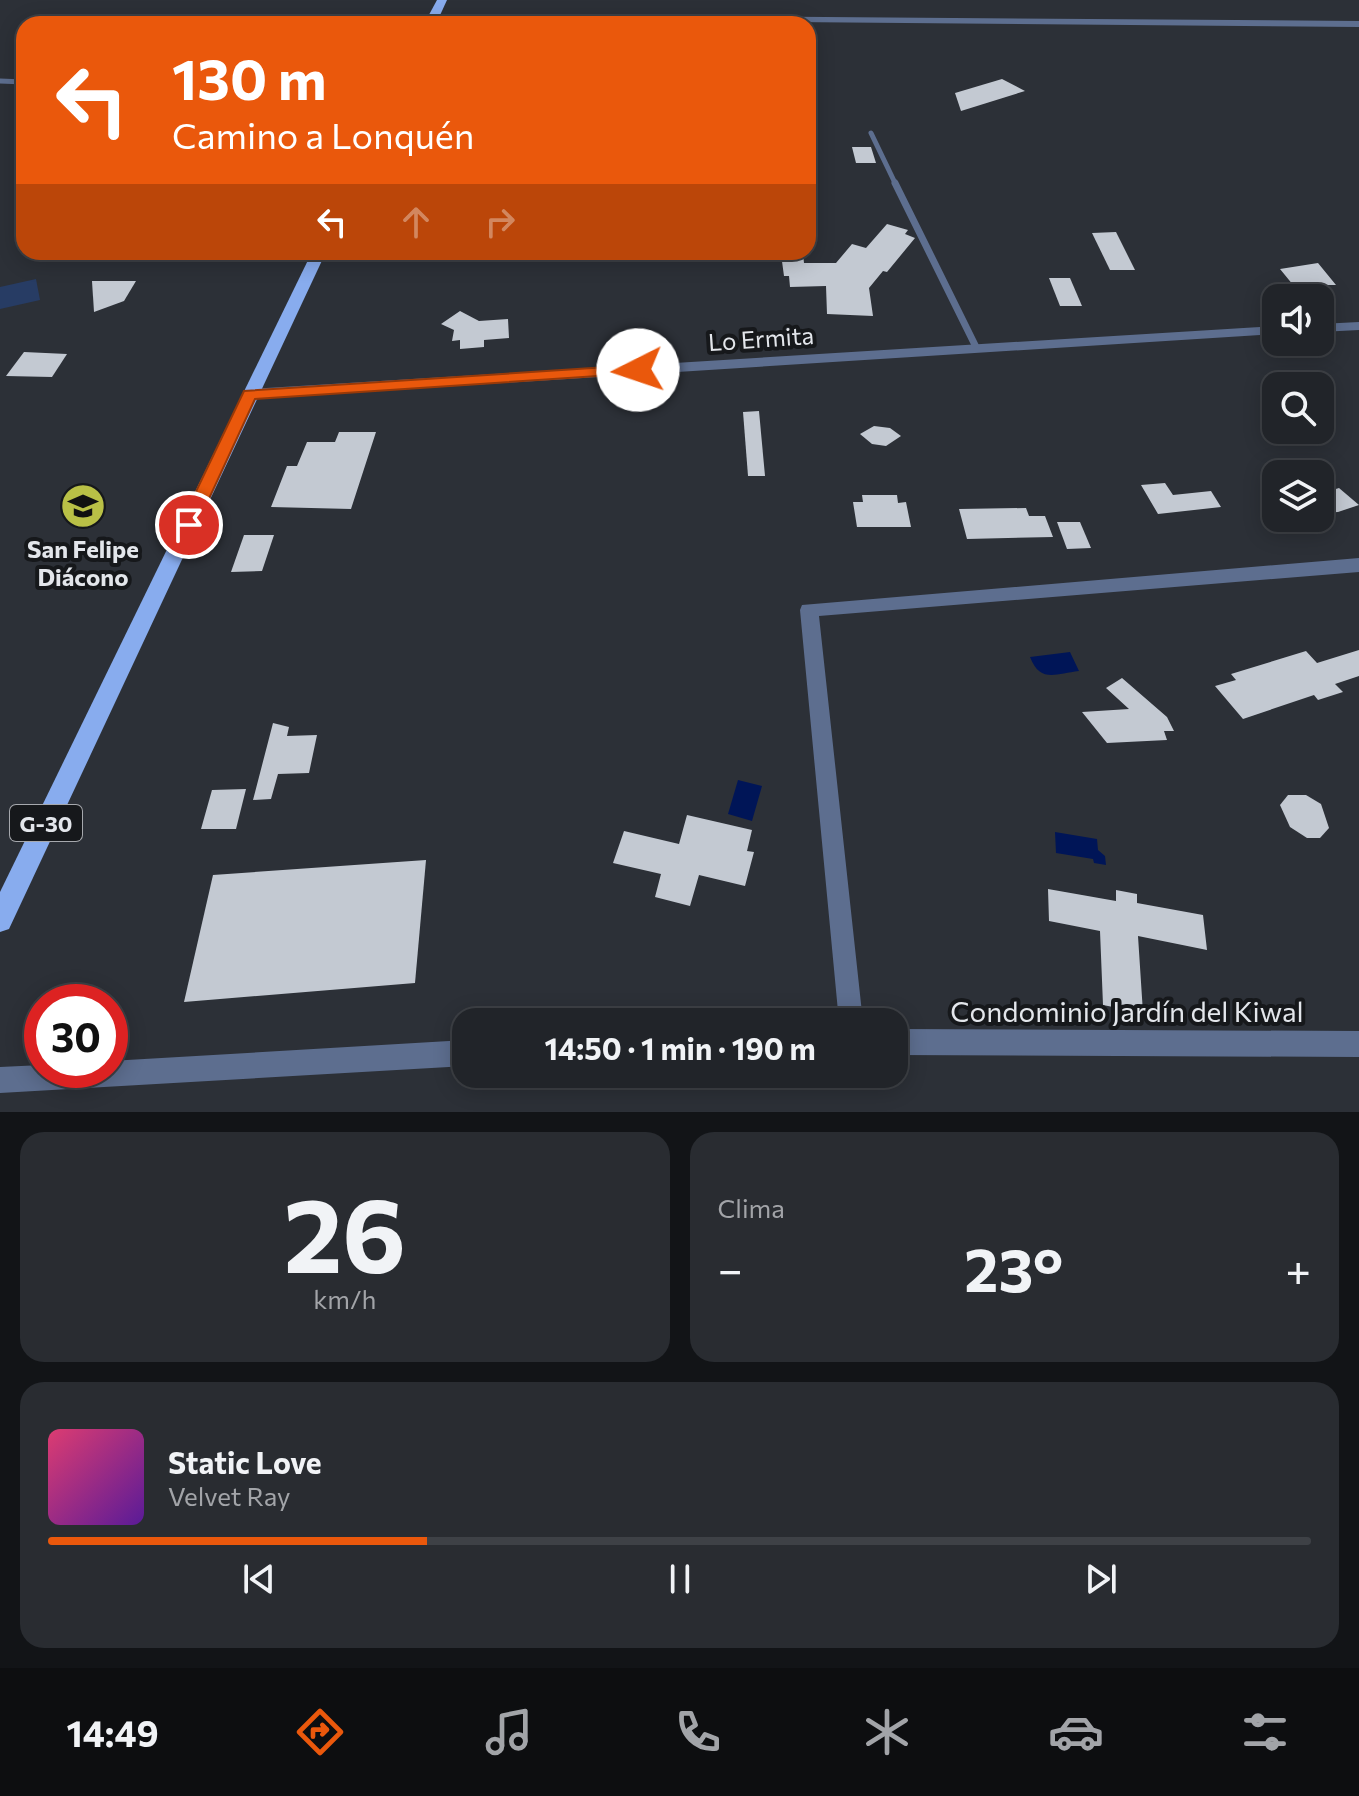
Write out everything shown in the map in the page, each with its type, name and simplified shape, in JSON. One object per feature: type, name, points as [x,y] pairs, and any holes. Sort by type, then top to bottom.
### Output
[{"type":"main road","name":"G-30","points":[[0,920],[315,260]]},
{"type":"street","points":[[816,22],[1359,24]]},
{"type":"street","points":[[1334,327],[1359,326]]},
{"type":"street","name":"Lo Ermita","points":[[250,394],[1262,331]]},
{"type":"street","points":[[850,1008],[809,610],[1359,565]]},
{"type":"street","name":"Condominio Jardín del Kiwal","points":[[908,1042],[1359,1044]]},
{"type":"street","points":[[0,1080],[452,1054]]},
{"type":"lane","points":[[871,133],[976,347]]},
{"type":"shaded area","points":[[36,279],[40,300],[0,309],[0,287]]},
{"type":"shaded area","points":[[1070,652],[1079,671],[1056,675],[1038,671],[1030,657]]},
{"type":"shaded area","points":[[738,780],[762,786],[752,821],[728,814]]},
{"type":"shaded area","points":[[1055,832],[1097,839],[1098,850],[1105,856],[1106,865],[1094,863],[1093,859],[1056,853]]},
{"type":"building","points":[[1002,79],[1025,91],[961,111],[955,93]]},
{"type":"building","points":[[852,147],[871,147],[876,163],[856,163]]},
{"type":"building","points":[[887,224],[908,230],[905,234],[915,238],[887,272],[883,271],[869,288],[873,316],[827,314],[826,286],[790,287],[789,276],[784,276],[782,260],[836,263],[852,244],[866,248]]},
{"type":"building","points":[[1116,232],[1135,270],[1110,270],[1092,233]]},
{"type":"building","points":[[1318,263],[1336,285],[1292,284],[1280,269]]},
{"type":"building","points":[[1049,278],[1070,278],[1082,306],[1060,306]]},
{"type":"building","points":[[92,281],[136,281],[124,301],[94,312]]},
{"type":"building","points":[[460,311],[479,321],[508,319],[509,338],[484,340],[484,347],[460,349],[460,340],[452,341],[454,330],[441,324]]},
{"type":"building","points":[[24,352],[67,354],[52,377],[6,376]]},
{"type":"building","points":[[759,411],[765,476],[748,476],[743,412]]},
{"type":"building","points":[[874,426],[890,428],[901,436],[886,446],[872,444],[860,434]]},
{"type":"building","points":[[339,432],[376,432],[351,509],[271,507],[287,466],[297,466],[307,442],[335,442]]},
{"type":"building","points":[[1165,483],[1173,495],[1211,491],[1221,507],[1158,514],[1141,485]]},
{"type":"building","points":[[1339,488],[1359,505],[1334,512],[1334,490]]},
{"type":"building","points":[[862,495],[897,495],[898,503],[906,502],[911,527],[857,527],[853,502],[863,502]]},
{"type":"building","points":[[1026,508],[1029,516],[1045,516],[1053,537],[967,539],[959,509]]},
{"type":"building","points":[[1057,522],[1080,522],[1091,548],[1067,549]]},
{"type":"building","points":[[244,535],[274,535],[262,571],[231,572]]},
{"type":"building","points":[[1359,650],[1359,676],[1335,684],[1343,692],[1318,700],[1314,695],[1243,719],[1215,686],[1236,680],[1231,674],[1306,651],[1317,663]]},
{"type":"building","points":[[1122,678],[1167,717],[1174,731],[1164,731],[1167,740],[1107,743],[1082,712],[1129,709],[1106,688]]},
{"type":"building","points":[[273,723],[289,727],[287,736],[317,735],[309,773],[278,774],[271,799],[253,800]]},
{"type":"building","points":[[246,789],[236,829],[201,829],[212,790]]},
{"type":"building","points":[[1288,795],[1306,795],[1321,804],[1329,828],[1320,838],[1307,838],[1290,827],[1280,805]]},
{"type":"building","points":[[687,815],[752,830],[747,851],[754,852],[745,886],[699,875],[690,906],[655,897],[661,874],[613,863],[624,831],[679,844]]},
{"type":"building","points":[[426,860],[415,983],[184,1002],[213,875]]},
{"type":"building","points":[[1048,889],[1116,901],[1116,890],[1137,894],[1137,903],[1203,915],[1207,950],[1138,936],[1143,1013],[1103,1005],[1100,931],[1049,921]]},
{"type":"place","name":"San Felipe Diácono","points":[[83,506]]},
{"type":"route","points":[[189,525],[250,394],[638,370]]}]
